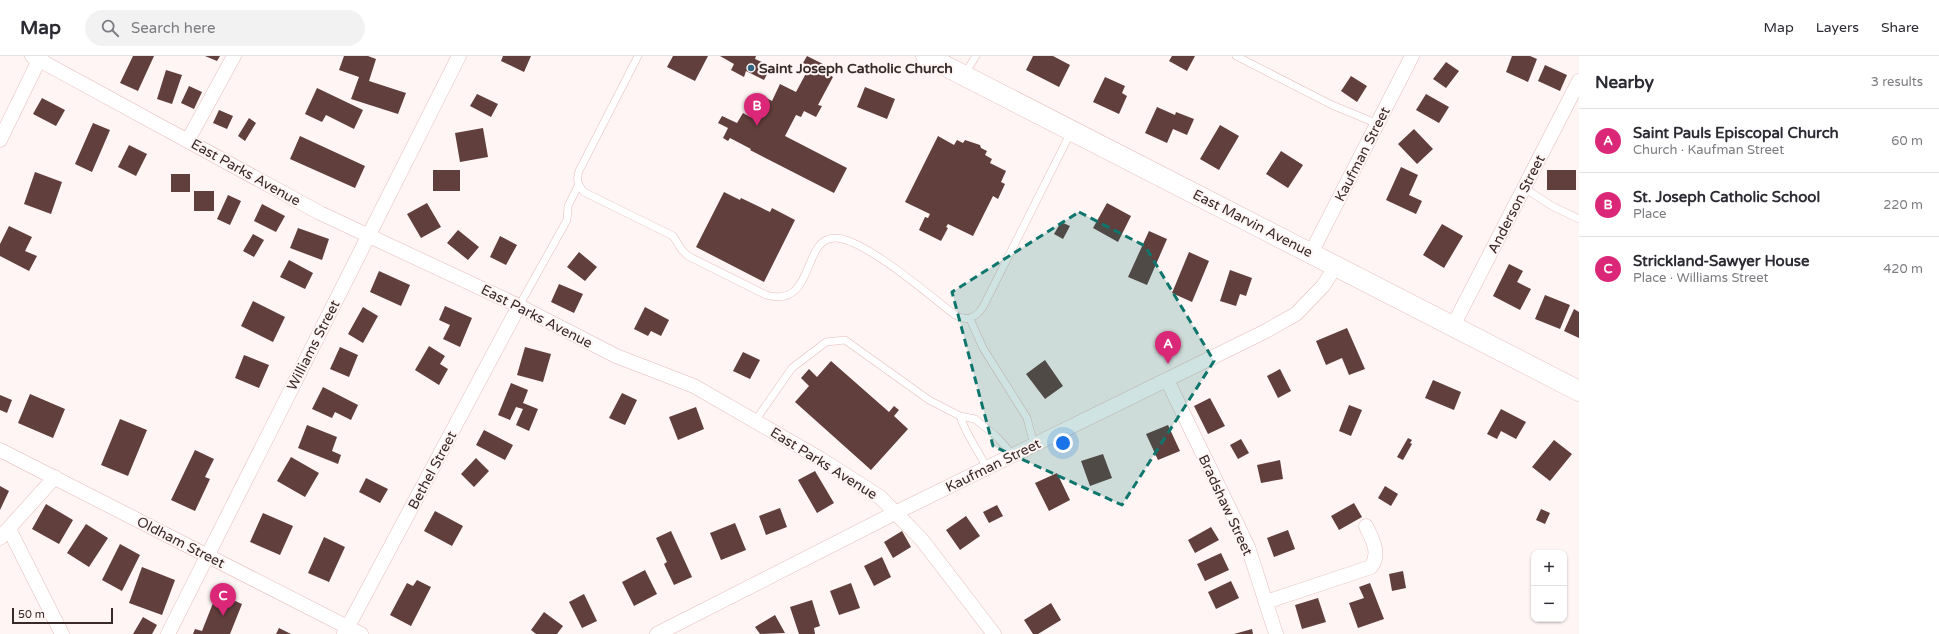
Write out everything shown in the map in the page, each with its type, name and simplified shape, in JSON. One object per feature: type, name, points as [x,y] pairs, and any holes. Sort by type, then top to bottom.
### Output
[{"type":"main road","name":"East Marvin Avenue","points":[[926,56],[1579,391]]},
{"type":"street","points":[[188,140],[234,56]]},
{"type":"street","name":"Williams Street","points":[[168,634],[367,235],[459,56]]},
{"type":"street","name":"Kaufman Street","points":[[1311,253],[1412,56]]},
{"type":"street","points":[[0,140],[38,57]]},
{"type":"street","name":"East Parks Avenue","points":[[38,57],[188,140],[235,168],[306,205],[519,306],[616,356],[694,386],[819,458],[880,497],[922,540],[994,634]]},
{"type":"street","name":"Anderson Street","points":[[1453,326],[1579,81]]},
{"type":"street","name":"Kaufman Street","points":[[657,634],[895,513],[1244,342],[1296,314],[1323,286],[1336,266]]},
{"type":"street","name":"Bethel Street","points":[[351,632],[519,306]]},
{"type":"street","name":"Bradshaw Street","points":[[1167,380],[1248,547],[1276,634]]},
{"type":"street","name":"Oldham Street","points":[[0,450],[208,556],[351,632]]},
{"type":"street","points":[[55,477],[4,533],[62,634]]},
{"type":"street","points":[[1266,602],[1371,567],[1375,560],[1375,546],[1366,526]]},
{"type":"lane","points":[[519,306],[567,220],[568,206],[578,186],[577,178],[579,171],[638,56]]},
{"type":"lane","points":[[964,75],[976,56]]},
{"type":"lane","points":[[1236,56],[1332,105],[1378,124]]},
{"type":"lane","points":[[578,186],[584,192],[673,236],[688,256],[766,295],[782,298],[794,293],[819,247],[828,239],[841,238],[874,254],[955,315],[963,319],[970,319],[976,316],[983,307],[1072,130]]},
{"type":"lane","points":[[1524,188],[1552,206],[1579,219]]},
{"type":"lane","points":[[970,319],[983,348],[1027,418],[1034,445]]},
{"type":"lane","points":[[755,421],[792,368],[826,342],[845,340],[929,400],[960,416],[975,419],[996,436],[1013,455]]},
{"type":"lane","points":[[960,416],[965,432],[977,449],[987,468]]},
{"type":"highlighted area","points":[[1079,212],[1145,246],[1214,361],[1122,505],[993,446],[952,292]]},
{"type":"building","points":[[133,56],[154,56],[138,91],[120,83]]},
{"type":"building","points":[[205,56],[220,56],[217,61]]},
{"type":"building","points":[[344,56],[368,56],[376,59],[369,81],[406,93],[398,114],[351,99],[359,77],[339,70]]},
{"type":"building","points":[[503,56],[531,56],[524,72],[501,61]]},
{"type":"building","points":[[673,56],[708,56],[695,81],[667,67]]},
{"type":"building","name":"Saint Joseph Catholic Church","points":[[720,56],[756,56],[755,59],[771,66],[764,80],[746,71],[744,77],[731,70],[734,64]]},
{"type":"building","points":[[807,56],[831,68],[828,74],[833,77],[818,105],[822,106],[816,117],[804,111],[801,117],[796,115],[785,136],[847,168],[834,193],[750,150],[751,149],[730,138],[728,141],[723,138],[728,128],[718,123],[722,116],[737,123],[743,113],[750,117],[754,109],[750,107],[754,101],[757,103],[761,95],[772,101],[780,84],[796,92],[810,66],[803,63]]},
{"type":"building","points":[[1033,56],[1053,56],[1070,65],[1059,87],[1026,70]]},
{"type":"building","points":[[1172,56],[1195,56],[1187,71],[1169,61]]},
{"type":"building","points":[[1512,56],[1530,56],[1537,59],[1528,82],[1506,72]]},
{"type":"building","points":[[1446,62],[1459,71],[1446,88],[1433,79]]},
{"type":"building","points":[[1545,65],[1567,75],[1560,91],[1538,81]]},
{"type":"building","points":[[166,70],[182,75],[172,104],[157,99]]},
{"type":"building","points":[[1351,76],[1367,86],[1357,102],[1341,91]]},
{"type":"building","points":[[1105,77],[1125,86],[1122,93],[1127,96],[1119,114],[1093,102]]},
{"type":"building","points":[[189,86],[202,92],[194,109],[181,103]]},
{"type":"building","points":[[865,87],[895,99],[887,119],[857,107]]},
{"type":"building","points":[[317,88],[363,110],[354,129],[326,115],[322,122],[305,114]]},
{"type":"building","points":[[477,94],[498,104],[491,117],[470,106]]},
{"type":"building","points":[[1426,94],[1449,107],[1439,123],[1416,110]]},
{"type":"building","points":[[42,98],[65,110],[56,126],[33,114]]},
{"type":"building","points":[[1157,107],[1175,115],[1176,112],[1194,119],[1187,135],[1173,129],[1167,143],[1145,133]]},
{"type":"building","points":[[219,110],[233,116],[227,129],[213,123]]},
{"type":"building","points":[[249,118],[256,123],[245,141],[238,136]]},
{"type":"building","points":[[93,123],[110,130],[92,172],[75,164]]},
{"type":"building","points":[[1220,125],[1239,136],[1219,170],[1200,159]]},
{"type":"building","points":[[483,128],[488,157],[460,162],[455,133]]},
{"type":"building","points":[[1414,129],[1433,149],[1417,164],[1398,144]]},
{"type":"building","points":[[300,136],[365,166],[355,188],[290,159]]},
{"type":"building","points":[[938,136],[954,145],[957,140],[963,143],[965,140],[980,145],[981,148],[987,151],[985,155],[992,159],[990,163],[1006,171],[1001,182],[1005,184],[998,199],[993,196],[973,236],[948,224],[946,227],[948,228],[941,241],[919,230],[925,217],[928,218],[930,214],[905,202]]},
{"type":"building","points":[[129,145],[147,154],[136,176],[118,167]]},
{"type":"building","points":[[1281,151],[1303,165],[1288,188],[1266,174]]},
{"type":"building","points":[[1401,167],[1418,175],[1409,195],[1422,201],[1416,214],[1386,200]]},
{"type":"building","points":[[433,170],[460,170],[460,191],[433,191]]},
{"type":"building","points":[[1547,170],[1576,170],[1576,190],[1547,190]]},
{"type":"building","points":[[35,172],[62,182],[51,214],[24,204]]},
{"type":"building","points":[[171,174],[190,174],[190,192],[171,192]]},
{"type":"building","points":[[194,191],[214,191],[214,211],[194,211]]},
{"type":"building","points":[[724,192],[740,200],[741,198],[770,212],[772,208],[795,220],[764,282],[696,247]]},
{"type":"building","points":[[228,195],[241,201],[230,225],[217,219]]},
{"type":"building","points":[[427,203],[441,227],[421,238],[407,214]]},
{"type":"building","points":[[1107,203],[1131,216],[1118,242],[1093,228]]},
{"type":"building","points":[[262,204],[285,216],[276,232],[254,221]]},
{"type":"building","points":[[1061,222],[1070,226],[1063,239],[1054,234]]},
{"type":"building","points":[[1442,224],[1463,236],[1444,268],[1423,255]]},
{"type":"building","points":[[9,226],[32,237],[25,251],[37,256],[29,271],[0,256],[0,244]]},
{"type":"building","points":[[298,228],[329,239],[322,260],[290,248]]},
{"type":"building","points":[[458,230],[479,247],[468,260],[447,243]]},
{"type":"building","points":[[1149,231],[1167,239],[1147,285],[1128,277]]},
{"type":"building","points":[[253,234],[264,240],[254,257],[243,251]]},
{"type":"building","points":[[500,236],[517,245],[506,265],[490,257]]},
{"type":"building","points":[[579,252],[597,267],[585,281],[567,267]]},
{"type":"building","points":[[1189,252],[1209,261],[1192,302],[1172,293]]},
{"type":"building","points":[[289,260],[313,273],[305,289],[280,277]]},
{"type":"building","points":[[1509,264],[1523,271],[1517,282],[1531,289],[1520,310],[1493,296]]},
{"type":"building","points":[[1230,270],[1252,278],[1246,296],[1240,294],[1236,306],[1220,301]]},
{"type":"building","points":[[379,271],[410,285],[401,306],[370,292]]},
{"type":"building","points":[[559,284],[583,294],[574,313],[551,302]]},
{"type":"building","points":[[1545,295],[1570,305],[1560,329],[1535,319]]},
{"type":"building","points":[[253,301],[285,317],[273,342],[241,326]]},
{"type":"building","points":[[445,306],[472,318],[460,347],[443,339],[450,325],[439,320]]},
{"type":"building","points":[[363,307],[378,316],[363,343],[348,334]]},
{"type":"building","points":[[645,307],[669,320],[661,336],[651,331],[648,336],[634,329]]},
{"type":"building","points":[[1574,309],[1579,312],[1579,338],[1564,331]]},
{"type":"building","points":[[1347,328],[1365,369],[1349,375],[1342,358],[1326,365],[1316,341]]},
{"type":"building","points":[[429,346],[445,356],[440,364],[448,369],[439,385],[415,370]]},
{"type":"building","points":[[340,347],[358,355],[349,377],[330,369]]},
{"type":"building","points":[[525,347],[551,354],[543,382],[517,375]]},
{"type":"building","points":[[743,352],[760,360],[750,379],[733,371]]},
{"type":"building","points":[[244,355],[269,365],[259,388],[235,378]]},
{"type":"building","points":[[1045,360],[1063,386],[1045,399],[1026,374]]},
{"type":"building","points":[[831,361],[889,412],[894,406],[899,410],[894,416],[908,429],[871,470],[795,402],[809,386],[801,378],[809,369],[817,377]]},
{"type":"building","points":[[1280,369],[1291,391],[1278,398],[1267,376]]},
{"type":"building","points":[[1433,380],[1461,392],[1454,410],[1425,398]]},
{"type":"building","points":[[511,383],[528,390],[523,403],[538,409],[529,431],[516,425],[523,409],[516,407],[510,420],[498,415]]},
{"type":"building","points":[[323,387],[358,405],[351,420],[335,412],[332,418],[312,409]]},
{"type":"building","points":[[622,393],[637,400],[625,425],[609,418]]},
{"type":"building","points":[[30,394],[65,409],[53,438],[18,423]]},
{"type":"building","points":[[0,395],[12,400],[7,413],[0,410]]},
{"type":"building","points":[[1210,398],[1225,426],[1208,434],[1194,406]]},
{"type":"building","points":[[1349,405],[1362,410],[1351,436],[1339,431]]},
{"type":"building","points":[[696,407],[704,429],[678,440],[669,417]]},
{"type":"building","points":[[1501,409],[1526,422],[1516,439],[1501,431],[1497,439],[1487,434]]},
{"type":"building","points":[[120,419],[147,430],[128,476],[101,465]]},
{"type":"building","points":[[307,425],[337,437],[332,451],[341,455],[338,464],[298,448]]},
{"type":"building","points":[[1168,425],[1180,451],[1158,460],[1146,434]]},
{"type":"building","points":[[484,430],[513,445],[505,460],[476,445]]},
{"type":"building","points":[[1408,438],[1412,440],[1410,443],[1412,444],[1403,460],[1397,457]]},
{"type":"building","points":[[1241,439],[1249,453],[1238,459],[1230,445]]},
{"type":"building","points":[[1554,440],[1572,454],[1550,481],[1532,467]]},
{"type":"building","points":[[195,450],[214,459],[205,477],[210,479],[195,511],[171,500]]},
{"type":"building","points":[[1103,454],[1112,478],[1090,486],[1081,461]]},
{"type":"building","points":[[291,457],[319,473],[305,497],[277,481]]},
{"type":"building","points":[[476,458],[489,471],[474,487],[461,474]]},
{"type":"building","points":[[1280,460],[1283,479],[1261,483],[1257,465]]},
{"type":"building","points":[[815,471],[834,503],[817,513],[798,480]]},
{"type":"building","points":[[1057,473],[1070,500],[1049,511],[1035,483]]},
{"type":"building","points":[[366,478],[388,489],[380,503],[359,492]]},
{"type":"building","points":[[0,486],[9,491],[0,510]]},
{"type":"building","points":[[1385,486],[1398,494],[1391,506],[1378,498]]},
{"type":"building","points":[[1354,503],[1362,517],[1339,530],[1331,516]]},
{"type":"building","points":[[46,504],[73,520],[59,544],[32,529]]},
{"type":"building","points":[[997,505],[1003,516],[989,523],[983,512]]},
{"type":"building","points":[[780,508],[787,527],[766,535],[759,516]]},
{"type":"building","points":[[1541,509],[1550,513],[1545,524],[1536,520]]},
{"type":"building","points":[[435,511],[463,526],[452,546],[424,531]]},
{"type":"building","points":[[263,513],[293,526],[280,555],[250,542]]},
{"type":"building","points":[[966,516],[980,536],[960,550],[946,530]]},
{"type":"building","points":[[735,523],[746,550],[721,560],[710,533]]},
{"type":"building","points":[[86,524],[108,538],[89,567],[67,553]]},
{"type":"building","points":[[1211,527],[1219,540],[1195,553],[1188,540]]},
{"type":"building","points":[[1288,530],[1295,549],[1274,557],[1267,538]]},
{"type":"building","points":[[671,531],[692,577],[674,585],[664,564],[667,562],[656,538]]},
{"type":"building","points":[[902,531],[911,547],[893,558],[884,542]]},
{"type":"building","points":[[324,537],[345,547],[329,582],[308,573]]},
{"type":"building","points":[[120,544],[140,555],[122,591],[102,580]]},
{"type":"building","points":[[1221,553],[1229,570],[1205,581],[1197,564]]},
{"type":"building","points":[[882,557],[891,577],[874,586],[864,566]]},
{"type":"building","points":[[142,567],[175,580],[162,615],[129,603]]},
{"type":"building","points":[[645,570],[657,594],[634,606],[622,582]]},
{"type":"building","points":[[1403,571],[1406,588],[1392,591],[1389,574]]},
{"type":"building","points":[[417,580],[431,587],[411,626],[390,615],[407,583],[413,586]]},
{"type":"building","points":[[1231,581],[1239,598],[1216,609],[1208,592]]},
{"type":"building","points":[[851,583],[860,608],[839,615],[830,591]]},
{"type":"building","points":[[1370,583],[1384,619],[1358,628],[1349,603],[1364,598],[1359,587]]},
{"type":"building","points":[[217,593],[242,604],[230,634],[193,634],[195,629],[202,631]]},
{"type":"building","points":[[584,594],[597,621],[582,628],[569,602]]},
{"type":"building","points":[[1318,598],[1326,622],[1302,629],[1295,605]]},
{"type":"building","points":[[812,600],[820,626],[814,628],[815,634],[799,634],[790,607]]},
{"type":"building","points":[[1051,603],[1061,620],[1038,634],[1033,634],[1024,620]]},
{"type":"building","points":[[544,612],[563,626],[557,634],[536,634],[531,630]]},
{"type":"building","points":[[775,615],[785,633],[760,634],[755,627]]},
{"type":"building","points":[[143,617],[157,625],[152,634],[133,634]]},
{"type":"building","points":[[279,628],[291,634],[276,634]]},
{"type":"building","points":[[1252,629],[1253,634],[1234,634]]},
{"type":"place","name":"Saint Joseph Catholic Church","points":[[751,68]]},
{"type":"place","name":"St. Joseph Catholic School","points":[[757,126]]},
{"type":"place","name":"Saint Pauls Episcopal Church","points":[[1168,364]]},
{"type":"place","name":"Strickland-Sawyer House","points":[[223,616]]}]
